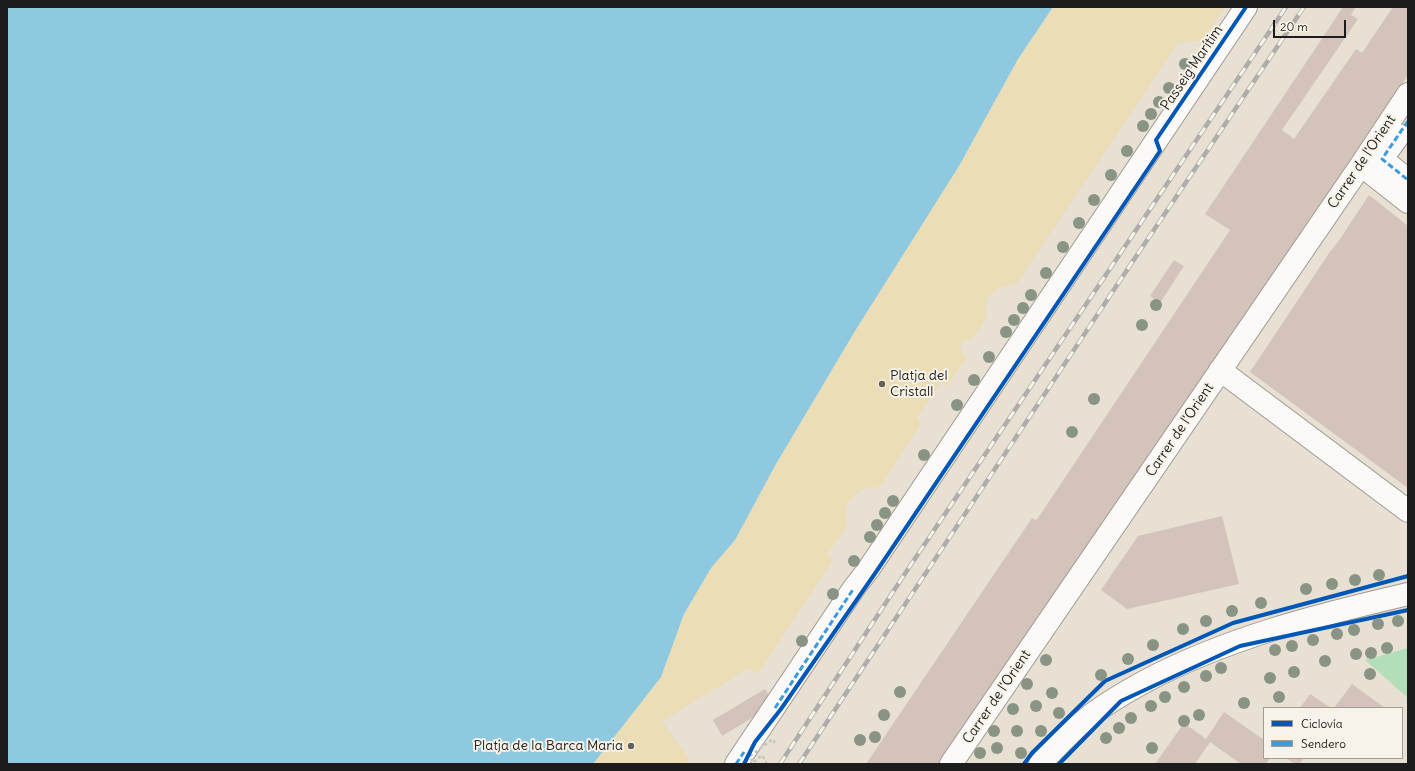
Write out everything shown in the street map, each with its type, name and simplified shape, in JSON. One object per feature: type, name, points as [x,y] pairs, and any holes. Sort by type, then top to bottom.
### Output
[{"type":"street","name":"Passeig Marítim","points":[[744,759],[854,588],[868,570],[1246,7]]},
{"type":"street","name":"Carrer de l'Orient","points":[[951,764],[1408,94]]},
{"type":"street","points":[[1408,121],[1382,160],[1408,180]]},
{"type":"street","points":[[1361,165],[1408,202]]},
{"type":"street","points":[[1220,370],[1408,511]]},
{"type":"street","points":[[1040,764],[1085,720],[1120,695],[1174,666],[1285,626],[1344,608],[1408,594]]},
{"type":"path","points":[[767,764],[762,755],[753,762],[750,756],[773,739],[775,743]]},
{"type":"green space","points":[[1408,648],[1408,698],[1365,660]]},
{"type":"sand","name":"Platja del Cristall","points":[[1053,7],[1225,7],[1203,40],[1178,43],[1016,284],[1002,287],[992,293],[989,297],[986,309],[987,317],[972,339],[965,340],[961,344],[961,352],[967,357],[947,386],[941,382],[916,419],[922,423],[880,487],[864,489],[852,497],[848,503],[846,510],[847,526],[827,555],[833,560],[758,674],[749,668],[662,721],[689,759],[686,764],[593,764],[661,677],[684,614],[711,568],[735,540],[776,464],[855,331],[959,166],[1018,59]]},
{"type":"water","points":[[7,7],[1053,7],[1018,59],[959,166],[855,331],[776,464],[735,540],[711,568],[684,614],[661,677],[593,764],[7,764]]},
{"type":"building","points":[[1343,7],[1356,7],[1351,15],[1358,19],[1282,130],[1294,139],[1356,49],[1362,53],[1393,7],[1408,7],[1408,75],[1268,281],[1269,283],[1264,290],[1263,288],[939,764],[866,764],[1032,518],[1036,520],[1038,518],[1230,230],[1205,214]]},
{"type":"building","points":[[1369,195],[1408,226],[1408,488],[1250,372]]},
{"type":"building","points":[[1174,260],[1184,266],[1160,303],[1150,296]]},
{"type":"building","points":[[1222,516],[1239,584],[1127,609],[1101,590],[1138,536]]},
{"type":"building","points":[[1352,684],[1384,707],[1335,707]]},
{"type":"building","points":[[765,689],[775,704],[722,736],[713,720]]},
{"type":"building","points":[[1310,694],[1330,707],[1301,707]]},
{"type":"building","points":[[1224,712],[1263,739],[1263,759],[1269,759],[1266,764],[1241,764],[1210,742],[1195,764],[1155,764],[1184,723],[1206,739]]},
{"type":"building","points":[[1288,759],[1303,759],[1299,764],[1295,764]]},
{"type":"railway","points":[[780,764],[910,566],[1286,7]]},
{"type":"railway","points":[[799,764],[1133,261],[1304,7]]},
{"type":"marked path","points":[[1408,121],[1382,159],[1408,180]]},
{"type":"marked path","points":[[775,708],[854,588]]},
{"type":"marked path","points":[[736,764],[744,752]]},
{"type":"cycle path","points":[[744,764],[755,742],[781,709],[876,572],[1160,151],[1156,140],[1246,7]]},
{"type":"cycle path","points":[[1024,764],[1032,753],[1105,681],[1233,623],[1408,576]]},
{"type":"cycle path","points":[[1059,764],[1121,701],[1240,646],[1408,610]]},
{"type":"place","name":"Platja del Cristall","points":[[882,384]]},
{"type":"place","name":"Platja de la Barca Maria","points":[[631,746]]}]
